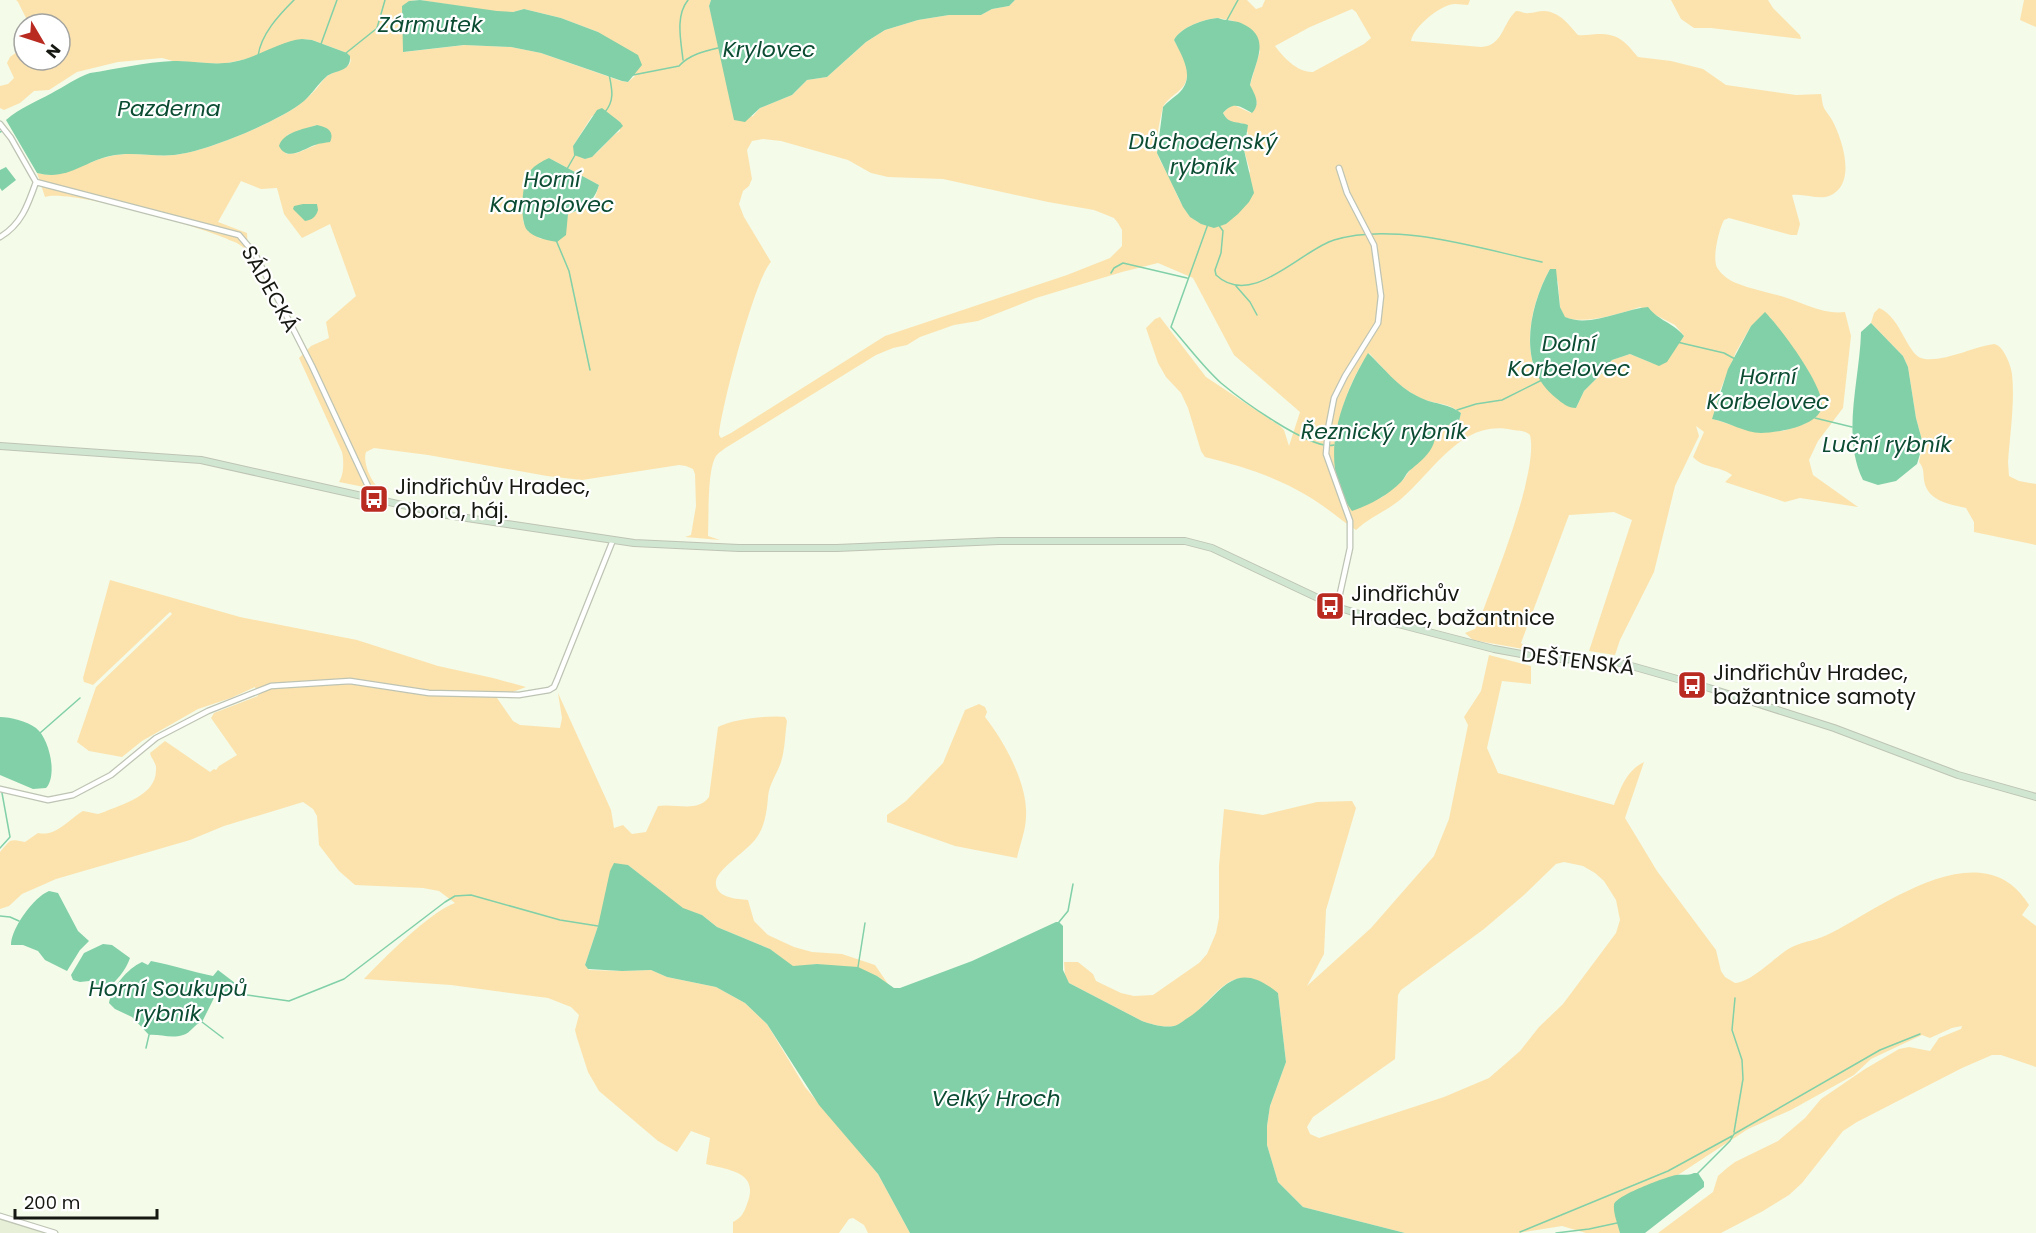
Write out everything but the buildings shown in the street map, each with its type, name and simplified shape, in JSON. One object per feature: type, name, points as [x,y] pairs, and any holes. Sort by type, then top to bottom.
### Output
[{"type":"main road","name":"DEŠTENSKÁ","points":[[0,446],[201,460],[447,514],[613,540],[739,548],[837,548],[999,541],[1185,541],[1212,548],[1356,613],[1494,649],[1543,658],[1626,665],[1709,687],[1834,728],[1958,775],[2036,797]]},
{"type":"street","points":[[0,124],[11,138],[36,183],[23,215],[16,225],[0,237]]},
{"type":"street","points":[[1337,606],[1350,548],[1350,521],[1326,454],[1328,429],[1337,390],[1378,323],[1381,296],[1374,245],[1347,193],[1339,168]]},
{"type":"street","name":"SÁDECKÁ","points":[[36,183],[240,236],[255,254],[312,366],[374,497]]},
{"type":"street","points":[[0,789],[48,800],[74,795],[111,775],[156,738],[208,711],[271,686],[350,681],[429,693],[519,694],[549,690],[554,687],[557,680],[613,540]]},
{"type":"street","points":[[0,1216],[55,1233]]},
{"type":"shaded area","points":[[16,0],[418,0],[409,1],[404,28],[404,52],[465,45],[511,47],[541,53],[628,82],[635,76],[598,32],[561,18],[524,9],[497,12],[420,0],[711,0],[709,6],[719,47],[752,117],[760,108],[792,95],[807,80],[827,77],[866,42],[885,30],[918,20],[949,15],[981,15],[992,9],[1009,6],[1015,0],[1247,0],[1256,9],[1262,7],[1265,0],[1470,0],[1468,5],[1451,4],[1438,10],[1420,25],[1411,41],[1481,47],[1488,46],[1498,39],[1516,11],[1550,12],[1563,19],[1578,35],[1612,35],[1625,43],[1638,57],[1671,61],[1703,69],[1726,85],[1796,95],[1821,94],[1824,108],[1832,120],[1843,149],[1845,172],[1838,190],[1825,197],[1792,195],[1800,224],[1797,235],[1729,218],[1724,220],[1718,237],[1715,259],[1720,271],[1734,282],[1821,310],[1845,312],[1851,336],[1843,408],[1818,441],[1809,460],[1813,475],[1858,507],[1800,498],[1785,502],[1725,482],[1732,475],[1697,461],[1693,457],[1704,432],[1696,426],[1699,436],[1675,486],[1654,572],[1620,640],[1615,655],[1589,651],[1632,520],[1614,512],[1569,515],[1521,643],[1529,650],[1473,640],[1465,633],[1475,629],[1479,622],[1522,500],[1531,452],[1530,435],[1522,431],[1495,428],[1464,439],[1437,462],[1401,499],[1356,530],[1313,499],[1282,482],[1205,457],[1181,393],[1166,377],[1158,363],[1146,328],[1155,319],[1160,317],[1206,377],[1280,426],[1284,430],[1289,446],[1300,412],[1234,355],[1193,278],[1158,263],[1036,298],[978,321],[954,325],[876,355],[727,447],[716,456],[710,482],[708,536],[720,540],[685,537],[691,535],[696,506],[695,474],[693,469],[686,466],[679,465],[582,480],[374,448],[366,452],[367,468],[372,480],[384,491],[339,482],[343,467],[342,452],[299,358],[311,346],[329,338],[326,322],[356,296],[330,224],[302,238],[284,214],[277,188],[261,189],[241,181],[218,222],[247,233],[248,251],[217,235],[137,211],[80,198],[45,197],[37,173],[56,174],[101,158],[119,155],[187,153],[235,137],[281,116],[300,104],[327,76],[349,65],[351,62],[347,53],[312,40],[302,39],[251,58],[223,64],[173,61],[162,58],[118,62],[77,72],[49,90],[34,91],[20,103],[4,110],[0,108],[0,86],[8,84],[14,78],[7,63],[12,56],[12,72],[72,72],[72,12],[23,12]],"holes":[[[1352,9],[1371,38],[1313,72],[1307,72],[1296,67],[1275,46],[1310,27]],[[1218,18],[1234,21],[1260,51],[1250,85],[1257,103],[1251,113],[1234,105],[1223,113],[1231,121],[1242,123],[1248,133],[1244,150],[1250,171],[1226,224],[1214,226],[1196,221],[1183,206],[1161,162],[1157,148],[1164,106],[1184,86],[1187,75],[1183,57],[1174,40],[1187,28]],[[604,112],[620,122],[620,131],[585,159],[573,146],[592,116]],[[317,125],[316,145],[297,153],[286,154],[287,135]],[[763,139],[781,141],[848,160],[871,173],[888,177],[943,179],[1094,210],[1114,218],[1118,223],[1122,230],[1122,246],[1110,258],[1067,275],[885,336],[721,438],[719,435],[721,421],[732,373],[756,292],[771,262],[744,217],[739,204],[743,191],[752,179],[747,150],[752,141]],[[549,158],[599,185],[595,198],[583,209],[568,214],[541,239],[528,231],[523,221]],[[1550,269],[1558,282],[1560,307],[1564,317],[1592,319],[1640,307],[1675,325],[1684,336],[1652,363],[1630,354],[1612,360],[1584,391],[1576,408],[1543,383],[1534,366],[1531,353],[1531,323],[1538,294]],[[1770,317],[1808,370],[1822,407],[1804,424],[1783,431],[1754,432],[1713,419],[1719,393],[1736,352],[1751,326]],[[1369,353],[1391,377],[1410,393],[1456,409],[1461,413],[1459,421],[1439,429],[1403,480],[1381,498],[1335,445],[1343,408]]]},
{"type":"shaded area","points":[[1671,0],[1768,0],[1800,35],[1801,39],[1694,28],[1681,19]]},
{"type":"shaded area","points":[[2024,0],[2036,0],[2036,27],[2020,20]]},
{"type":"shaded area","points":[[1879,308],[1893,320],[1913,352],[1919,357],[1942,358],[1994,344],[2006,356],[2013,384],[2009,476],[2019,481],[2036,484],[2036,545],[1974,532],[1974,522],[1966,508],[1940,500],[1929,493],[1924,480],[1923,468],[1919,462],[1923,444],[1916,418],[1908,367],[1903,356],[1871,323],[1874,313]]},
{"type":"shaded area","points":[[110,580],[240,617],[357,640],[438,666],[526,687],[497,698],[513,721],[520,725],[560,728],[562,718],[558,693],[611,810],[614,828],[623,825],[632,834],[646,832],[658,806],[699,805],[709,797],[718,727],[751,718],[785,717],[787,721],[782,757],[770,788],[762,828],[753,842],[722,870],[716,881],[716,887],[727,897],[748,900],[754,921],[768,935],[794,947],[812,952],[842,954],[875,965],[888,984],[877,976],[817,964],[793,967],[770,949],[717,927],[702,915],[683,909],[628,865],[598,926],[585,965],[589,970],[651,970],[667,977],[716,987],[745,1003],[767,1024],[805,1087],[878,1174],[910,1233],[868,1233],[864,1225],[853,1218],[849,1219],[839,1233],[733,1233],[733,1222],[743,1213],[750,1193],[746,1179],[733,1171],[706,1164],[710,1138],[691,1131],[677,1152],[658,1141],[599,1091],[588,1072],[577,1038],[575,1030],[579,1015],[571,1007],[548,998],[451,985],[364,979],[421,925],[433,915],[455,903],[439,891],[423,888],[355,885],[339,871],[319,845],[317,816],[313,809],[303,802],[224,826],[190,840],[56,879],[22,894],[9,906],[0,909],[0,852],[9,842],[13,840],[25,842],[38,833],[51,833],[83,811],[98,814],[137,798],[155,779],[156,768],[150,753],[165,741],[210,772],[216,770],[237,755],[211,718],[214,713],[258,696],[255,687],[198,709],[142,741],[122,757],[89,751],[77,742],[96,687],[172,614],[170,612],[93,685],[84,682],[83,678]]},
{"type":"shaded area","points":[[1489,655],[1531,666],[1531,684],[1502,681],[1487,748],[1498,773],[1614,805],[1628,775],[1644,762],[1625,818],[1657,871],[1716,950],[1721,971],[1725,977],[1735,983],[1757,973],[1792,947],[1826,935],[1904,892],[1932,880],[1960,873],[1986,874],[2009,883],[2029,905],[2022,915],[2036,926],[2036,1067],[2001,1055],[1992,1055],[1857,1122],[1843,1131],[1802,1183],[1789,1195],[1721,1233],[1658,1233],[1713,1192],[1718,1176],[1727,1168],[1778,1141],[1805,1118],[1821,1099],[1865,1069],[1899,1049],[1909,1047],[1930,1051],[1939,1038],[1961,1029],[1962,1026],[1930,1038],[1922,1035],[1871,1059],[1854,1075],[1791,1110],[1748,1129],[1678,1175],[1668,1178],[1618,1222],[1620,1233],[1586,1233],[1562,1226],[1518,1233],[1405,1233],[1303,1207],[1278,1182],[1267,1145],[1270,1106],[1286,1062],[1278,993],[1253,980],[1239,978],[1220,989],[1184,1022],[1174,1026],[1161,1026],[1142,1021],[1069,983],[1065,976],[1064,962],[1078,962],[1093,974],[1096,981],[1121,993],[1134,996],[1153,995],[1199,963],[1207,954],[1216,933],[1219,918],[1219,866],[1224,809],[1263,815],[1317,802],[1352,801],[1356,808],[1326,910],[1324,954],[1307,986],[1371,928],[1434,856],[1449,819],[1468,725],[1464,717],[1481,691]],"holes":[[[1564,862],[1583,866],[1604,881],[1616,900],[1620,920],[1616,933],[1563,1004],[1539,1027],[1520,1051],[1489,1078],[1444,1097],[1319,1138],[1310,1134],[1307,1127],[1313,1117],[1395,1059],[1398,995],[1401,990],[1484,929],[1556,864]]]},
{"type":"shaded area","points":[[979,704],[985,707],[987,712],[985,717],[1007,750],[1023,790],[1026,821],[1017,858],[955,846],[887,822],[887,815],[906,801],[943,763],[965,710]]},
{"type":"shaded area","points":[[0,1218],[49,1233],[0,1233]]},
{"type":"water","name":"Zármutek","points":[[420,0],[497,11],[513,12],[524,9],[561,18],[598,32],[638,55],[642,65],[628,82],[541,53],[511,47],[464,45],[403,52],[402,6],[409,1]]},
{"type":"water","name":"Krylovec","points":[[711,0],[1015,0],[1009,6],[992,9],[981,15],[949,15],[918,20],[885,30],[866,42],[827,77],[807,80],[792,95],[760,108],[745,122],[734,120],[709,6]]},
{"type":"water","name":"Důchodenský rybník","points":[[1218,18],[1238,22],[1251,29],[1257,35],[1259,50],[1250,85],[1256,99],[1255,110],[1252,113],[1233,106],[1223,113],[1231,121],[1248,125],[1244,150],[1254,193],[1238,214],[1226,224],[1214,228],[1190,217],[1157,153],[1163,107],[1183,88],[1187,75],[1174,40],[1182,31],[1193,25]]},
{"type":"water","name":"Pazderna","points":[[302,39],[312,40],[347,53],[350,56],[348,65],[326,77],[307,98],[293,109],[223,142],[188,153],[110,156],[66,173],[48,175],[37,173],[6,120],[22,108],[90,73],[163,62],[233,62]]},
{"type":"water","points":[[602,108],[623,126],[592,157],[585,159],[574,155],[573,146],[597,110]]},
{"type":"water","points":[[317,125],[331,132],[330,142],[317,144],[291,154],[282,151],[279,146],[281,141],[289,134]]},
{"type":"water","name":"Horní Kamplovec","points":[[549,158],[599,185],[588,204],[568,214],[566,235],[557,242],[530,233],[523,218],[522,200],[527,176],[534,167]]},
{"type":"water","points":[[6,167],[16,180],[2,191],[0,170]]},
{"type":"water","points":[[317,204],[318,210],[312,219],[305,221],[293,209],[294,206]]},
{"type":"water","name":"Dolní Korbelovec","points":[[1550,269],[1556,269],[1560,307],[1565,317],[1575,320],[1596,319],[1648,307],[1684,336],[1667,362],[1659,366],[1630,354],[1612,360],[1584,391],[1576,408],[1568,406],[1543,385],[1535,370],[1531,354],[1532,318],[1536,301]]},
{"type":"water","name":"Horní Korbelovec","points":[[1765,312],[1781,330],[1809,371],[1821,397],[1822,406],[1814,419],[1797,427],[1761,433],[1712,419],[1728,369],[1751,326]]},
{"type":"water","name":"Luční rybník","points":[[1871,323],[1903,356],[1908,367],[1916,418],[1923,444],[1917,464],[1896,481],[1878,485],[1863,480],[1853,445],[1852,426],[1861,332]]},
{"type":"water","name":"Řeznický rybník","points":[[1368,353],[1410,392],[1461,413],[1459,421],[1439,429],[1430,450],[1396,487],[1378,499],[1352,511],[1341,492],[1336,472],[1334,452],[1336,431],[1349,390]]},
{"type":"water","points":[[0,717],[23,721],[41,733],[48,748],[52,766],[50,782],[46,788],[33,789],[0,775]]},
{"type":"water","name":"Velký Hroch","points":[[614,863],[628,865],[683,908],[702,915],[717,927],[770,949],[793,966],[817,964],[858,967],[894,988],[900,988],[972,961],[1056,922],[1063,926],[1063,970],[1069,983],[1142,1021],[1174,1026],[1237,979],[1249,978],[1262,982],[1278,993],[1286,1062],[1270,1106],[1267,1126],[1267,1145],[1278,1182],[1303,1207],[1405,1233],[910,1233],[878,1174],[819,1105],[767,1024],[745,1003],[716,987],[667,977],[651,970],[588,969],[585,965],[598,926],[610,871]]},
{"type":"water","points":[[49,891],[58,893],[78,931],[89,941],[80,950],[67,971],[45,960],[38,951],[23,945],[11,945],[15,930],[24,914],[43,894]]},
{"type":"water","points":[[103,944],[112,945],[130,958],[120,975],[106,989],[89,981],[73,980],[71,975],[84,953]]},
{"type":"water","name":"Horní Soukupů rybník","points":[[151,961],[213,976],[218,970],[235,983],[239,993],[216,994],[202,1022],[186,1034],[174,1037],[149,1035],[132,1017],[115,1009],[109,1003],[113,991],[126,974],[136,965],[142,962],[148,965]]},
{"type":"water","points":[[1698,1173],[1704,1182],[1704,1187],[1645,1233],[1620,1233],[1614,1212],[1616,1201],[1662,1179]]},
{"type":"waterway","points":[[258,56],[267,33],[294,0]]},
{"type":"waterway","points":[[321,44],[337,0]]},
{"type":"waterway","points":[[377,28],[385,0]]},
{"type":"waterway","points":[[683,60],[680,21],[681,13],[688,0]]},
{"type":"waterway","points":[[1227,20],[1238,0]]},
{"type":"waterway","points":[[346,53],[376,29],[387,29]]},
{"type":"waterway","points":[[394,29],[404,29]]},
{"type":"waterway","points":[[633,75],[679,66],[692,56],[718,48]]},
{"type":"waterway","points":[[605,112],[611,99],[609,74]]},
{"type":"waterway","points":[[567,169],[575,155]]},
{"type":"waterway","points":[[1208,224],[1171,327],[1214,377],[1243,400],[1309,440],[1323,445],[1334,445]]},
{"type":"waterway","points":[[1218,224],[1223,231],[1221,253],[1215,270],[1216,275],[1230,284],[1245,285],[1260,282],[1321,246],[1334,240],[1358,235],[1411,235],[1465,244],[1542,262]]},
{"type":"waterway","points":[[556,240],[569,271],[590,370]]},
{"type":"waterway","points":[[1111,273],[1114,268],[1123,263],[1187,278]]},
{"type":"waterway","points":[[1236,286],[1250,302],[1257,315]]},
{"type":"waterway","points":[[1677,342],[1724,353],[1735,359]]},
{"type":"waterway","points":[[1457,410],[1502,400],[1542,380]]},
{"type":"waterway","points":[[1815,418],[1852,427]]},
{"type":"waterway","points":[[40,733],[80,698]]},
{"type":"waterway","points":[[0,848],[10,837],[2,793]]},
{"type":"waterway","points":[[1059,922],[1068,911],[1073,884]]},
{"type":"waterway","points":[[233,993],[289,1001],[344,979],[455,896],[471,895],[560,920],[598,926]]},
{"type":"waterway","points":[[0,916],[19,921]]},
{"type":"waterway","points":[[858,967],[865,923]]},
{"type":"waterway","points":[[1734,1132],[1743,1079],[1742,1060],[1732,1030],[1735,998]]},
{"type":"waterway","points":[[202,1022],[223,1038]]},
{"type":"waterway","points":[[1697,1174],[1730,1141],[1734,1134],[1880,1050],[1920,1034]]},
{"type":"waterway","points":[[146,1048],[149,1035]]},
{"type":"waterway","points":[[1520,1232],[1668,1171],[1732,1136]]},
{"type":"waterway","points":[[1556,1233],[1617,1223]]},
{"type":"place","name":"Jindřichův Hradec, Obora, háj.","points":[[374,499]]},
{"type":"place","name":"Jindřichův Hradec, bažantnice","points":[[1330,606]]},
{"type":"place","name":"Jindřichův Hradec, bažantnice samoty","points":[[1692,685]]}]
